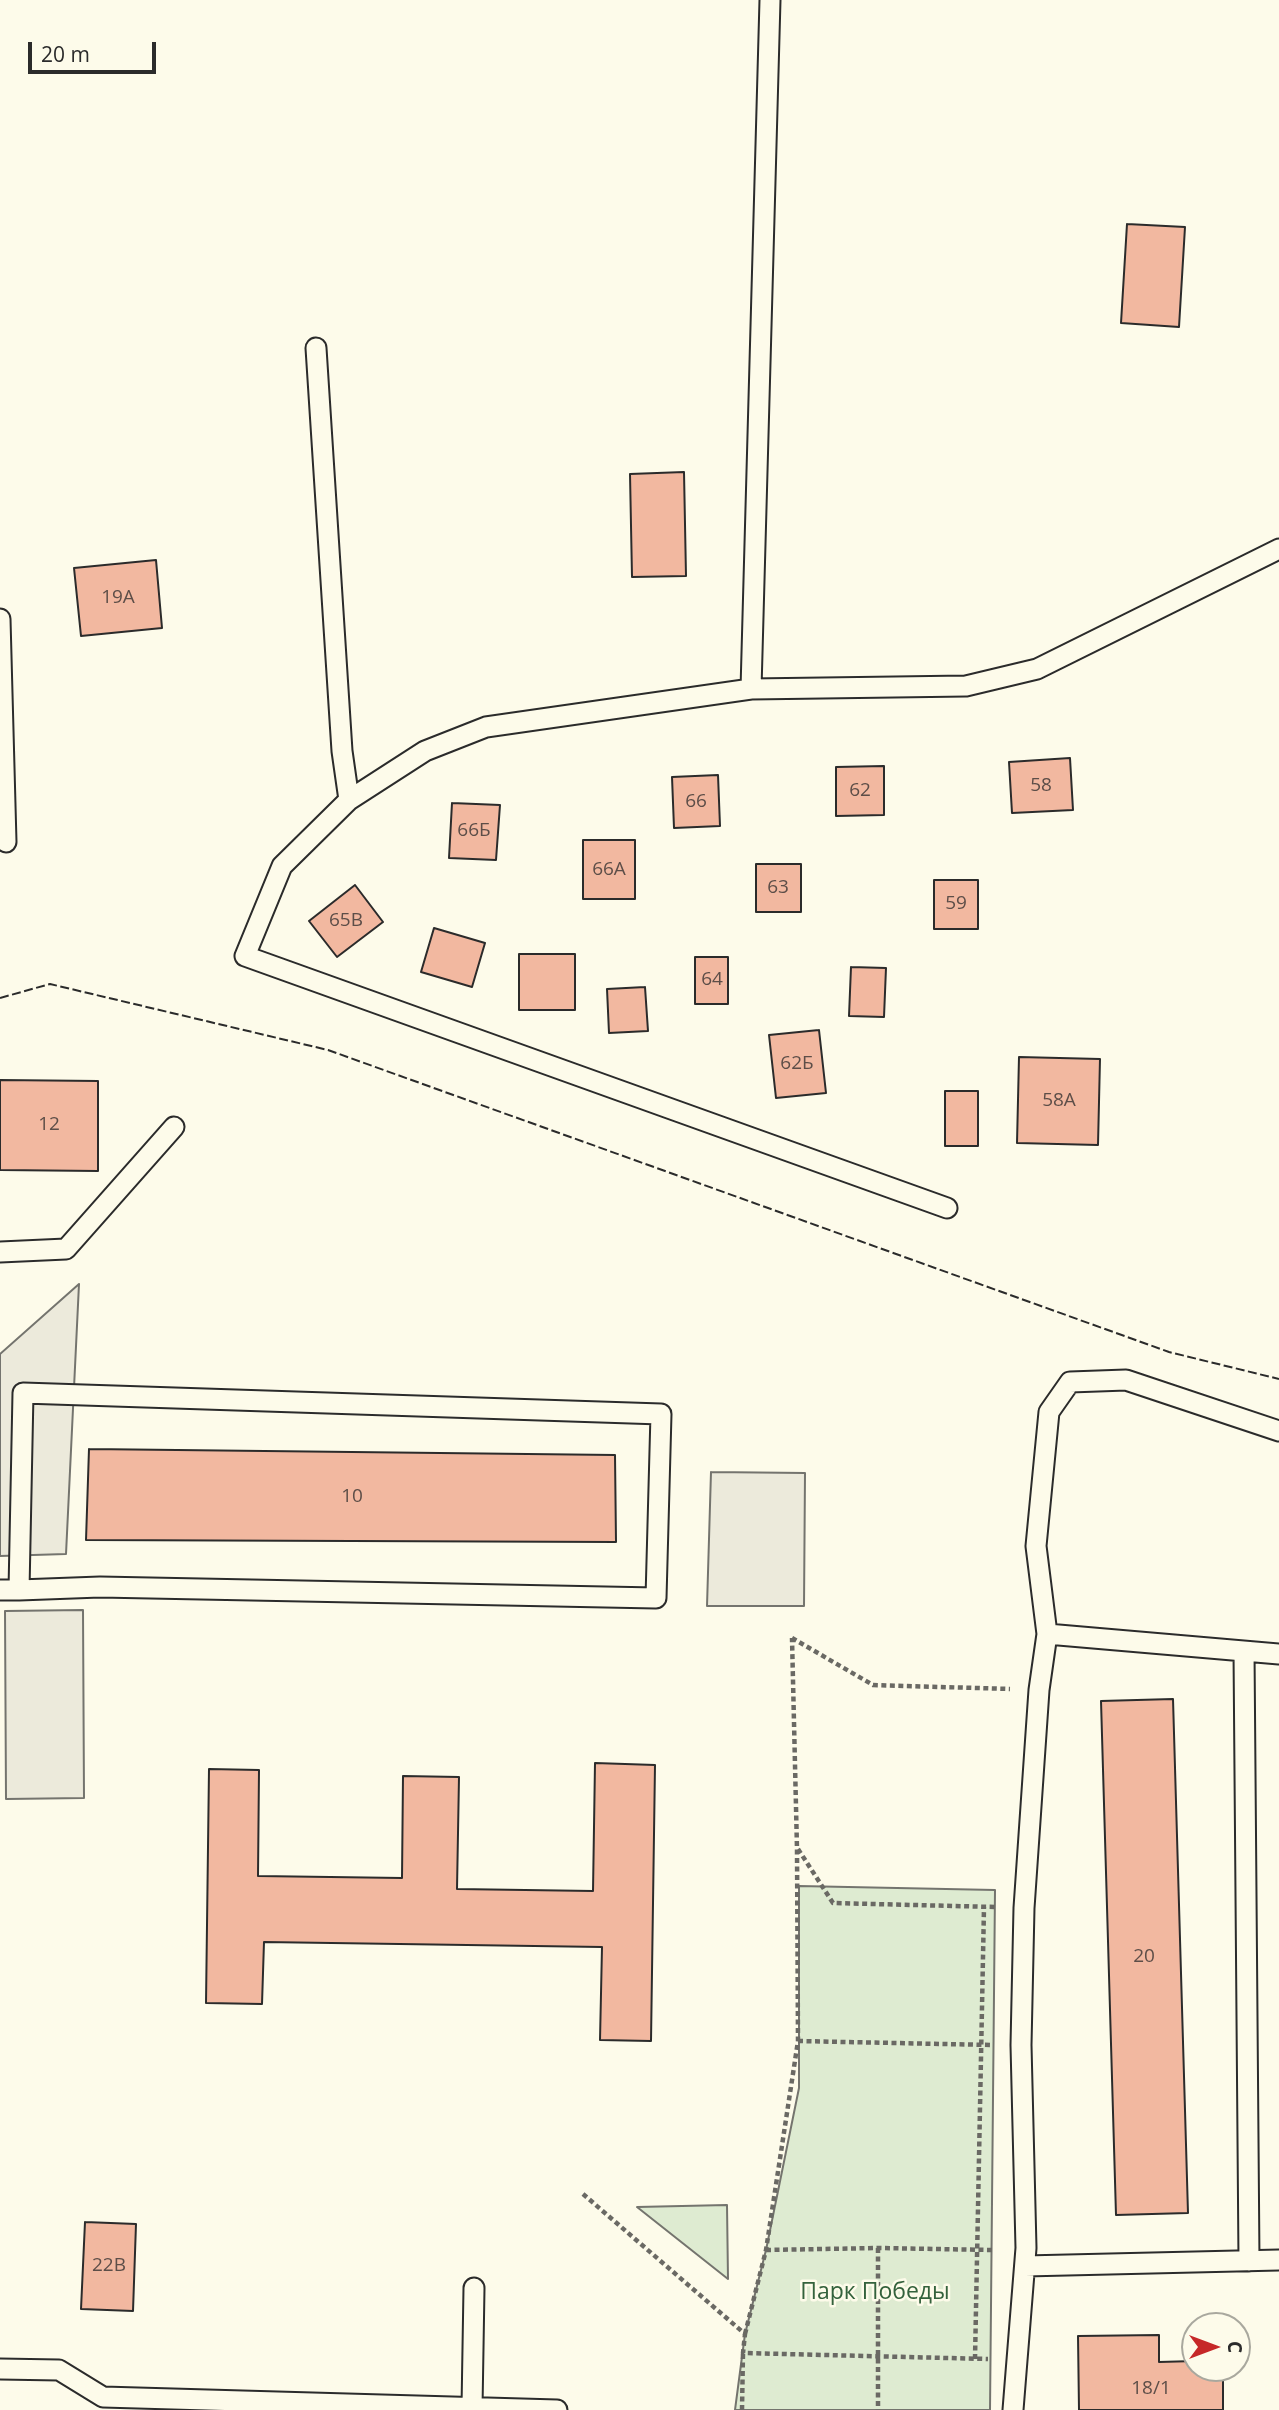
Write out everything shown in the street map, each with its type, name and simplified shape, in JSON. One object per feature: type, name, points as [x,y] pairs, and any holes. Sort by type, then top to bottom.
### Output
[{"type":"lane","points":[[751,689],[770,0]]},
{"type":"lane","points":[[316,348],[341,751],[349,800]]},
{"type":"lane","points":[[947,1208],[245,956],[282,866],[349,800],[425,751],[486,727],[751,689],[966,686],[1037,668],[1279,548]]},
{"type":"lane","points":[[0,619],[6,842]]},
{"type":"lane","points":[[0,1252],[66,1249],[174,1127]]},
{"type":"lane","points":[[1013,2410],[1026,2257],[1021,2045],[1024,1908],[1039,1690],[1047,1634],[1036,1546],[1049,1412],[1070,1382],[1126,1380],[1279,1431]]},
{"type":"lane","points":[[23,1393],[661,1414],[656,1598],[100,1587],[10,1590],[23,1393]]},
{"type":"lane","points":[[1047,1634],[1279,1654]]},
{"type":"lane","points":[[1244,1651],[1248,2261]]},
{"type":"lane","points":[[1026,2257],[1279,2260]]},
{"type":"lane","points":[[472,2407],[474,2288]]},
{"type":"lane","points":[[0,2369],[59,2370],[103,2397],[557,2410]]},
{"type":"path","points":[[742,2410],[745,2334],[766,2250],[798,2041],[792,1638],[873,1685],[1039,1690]]},
{"type":"path","points":[[797,1849],[833,1903],[1024,1908]]},
{"type":"path","points":[[975,2359],[984,1907]]},
{"type":"path","points":[[798,2041],[1021,2045]]},
{"type":"path","points":[[583,2194],[745,2334]]},
{"type":"path","points":[[766,2250],[878,2248],[978,2251],[1026,2257]]},
{"type":"path","points":[[878,2248],[878,2410]]},
{"type":"path","points":[[743,2353],[1017,2359]]},
{"type":"green space","name":"Парк Победы","points":[[799,1886],[995,1890],[990,2410],[735,2410],[745,2334],[766,2250],[799,2088]]},
{"type":"green space","points":[[727,2205],[728,2279],[637,2207]]},
{"type":"shaded area","points":[[79,1284],[66,1554],[0,1556],[0,1354]]},
{"type":"shaded area","points":[[711,1472],[805,1473],[804,1606],[707,1606]]},
{"type":"shaded area","points":[[83,1610],[84,1798],[6,1799],[5,1611]]},
{"type":"building","points":[[1127,224],[1185,227],[1179,327],[1121,323]]},
{"type":"building","points":[[684,472],[686,576],[632,577],[630,474]]},
{"type":"building","points":[[156,560],[162,628],[81,636],[74,568]]},
{"type":"building","points":[[1070,758],[1073,810],[1012,813],[1009,762]]},
{"type":"building","points":[[884,766],[884,815],[836,816],[836,767]]},
{"type":"building","points":[[718,775],[720,826],[674,828],[672,777]]},
{"type":"building","points":[[452,803],[500,805],[496,860],[449,858]]},
{"type":"building","points":[[583,840],[635,840],[635,899],[583,899]]},
{"type":"building","points":[[756,864],[801,864],[801,912],[756,912]]},
{"type":"building","points":[[934,880],[978,880],[978,929],[934,929]]},
{"type":"building","points":[[355,885],[383,922],[337,957],[309,921]]},
{"type":"building","points":[[434,928],[485,943],[472,987],[421,972]]},
{"type":"building","points":[[519,954],[575,954],[575,1010],[519,1010]]},
{"type":"building","points":[[695,957],[728,957],[728,1004],[695,1004]]},
{"type":"building","points":[[851,967],[886,968],[884,1017],[849,1016]]},
{"type":"building","points":[[645,987],[648,1031],[609,1033],[607,989]]},
{"type":"building","points":[[819,1030],[826,1093],[776,1098],[769,1035]]},
{"type":"building","points":[[1019,1057],[1100,1059],[1098,1145],[1017,1143]]},
{"type":"building","points":[[0,1080],[98,1081],[98,1171],[0,1170]]},
{"type":"building","points":[[945,1091],[978,1091],[978,1146],[945,1146]]},
{"type":"building","points":[[89,1449],[615,1455],[616,1542],[86,1540]]},
{"type":"building","points":[[1173,1699],[1188,2213],[1116,2215],[1101,1701]]},
{"type":"building","points":[[595,1763],[655,1765],[651,2041],[600,2040],[602,1947],[264,1942],[262,2004],[206,2003],[209,1769],[259,1770],[258,1876],[402,1878],[403,1776],[459,1777],[457,1889],[593,1891]]},
{"type":"building","points":[[85,2222],[136,2224],[133,2311],[81,2309]]},
{"type":"building","points":[[1159,2335],[1159,2362],[1181,2361],[1181,2382],[1223,2382],[1223,2410],[1079,2410],[1078,2336]]},
{"type":"fence","points":[[0,998],[50,984],[328,1050],[1169,1352],[1279,1379]]}]
